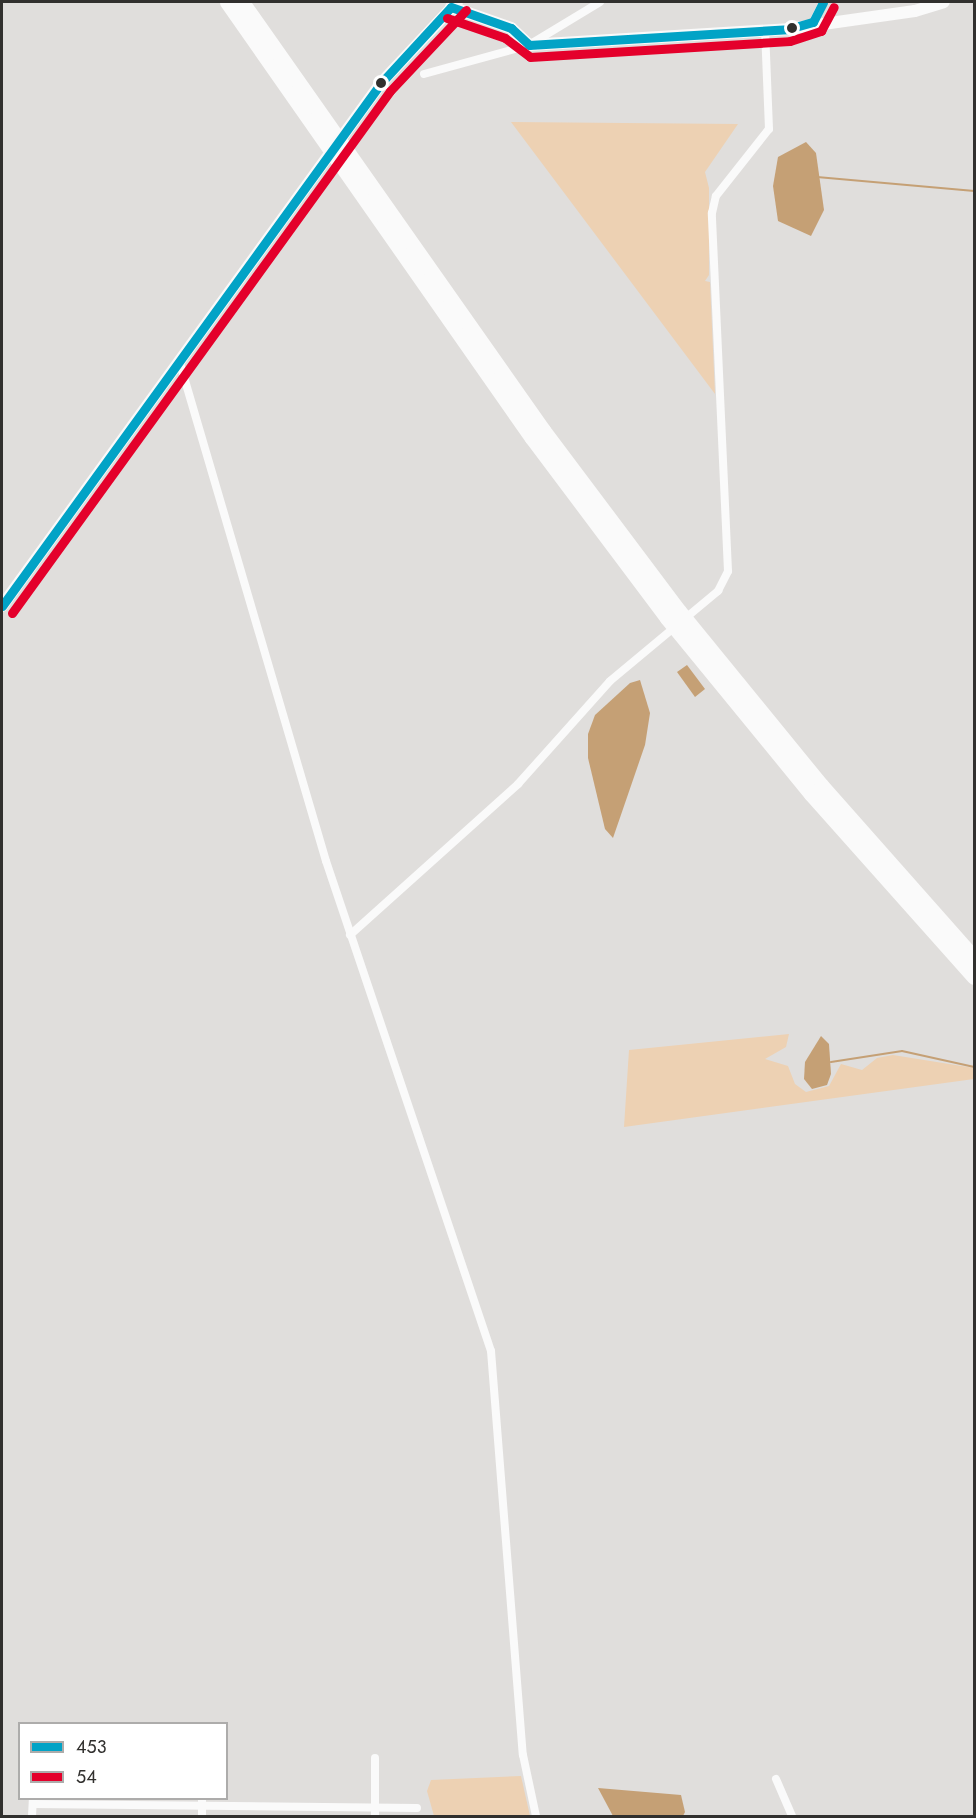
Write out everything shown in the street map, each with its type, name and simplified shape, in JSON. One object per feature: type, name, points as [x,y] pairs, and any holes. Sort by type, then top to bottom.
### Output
[{"type":"highway","points":[[227,2],[525,428],[647,591],[811,794],[975,977]]},
{"type":"highway","points":[[242,2],[449,298],[658,584],[820,785],[975,958]]},
{"type":"main road","points":[[2,606],[394,66],[454,4],[511,28],[529,45],[765,31],[813,22],[915,10],[944,2]]},
{"type":"street","points":[[424,75],[529,45],[600,2]]},
{"type":"street","points":[[813,22],[823,2]]},
{"type":"street","points":[[350,935],[506,795],[610,681],[718,591],[730,555],[713,205],[769,129],[765,31]]},
{"type":"street","points":[[179,360],[350,935],[491,1351],[523,1755],[536,1816]]},
{"type":"street","points":[[375,1758],[375,1812]]},
{"type":"street","points":[[776,1779],[792,1816]]},
{"type":"street","points":[[32,1816],[33,1801],[202,1802],[375,1812],[417,1808]]},
{"type":"street","points":[[202,1802],[202,1816]]},
{"type":"shaded area","points":[[511,122],[738,124],[705,172],[709,188],[709,275],[705,281],[710,282],[715,394]]},
{"type":"shaded area","points":[[806,142],[816,153],[824,210],[811,236],[778,221],[773,186],[778,157]]},
{"type":"shaded area","points":[[687,665],[705,689],[695,697],[677,672]]},
{"type":"shaded area","points":[[640,680],[650,713],[645,745],[613,838],[605,829],[588,758],[588,734],[595,715],[630,683]]},
{"type":"shaded area","points":[[789,1034],[786,1047],[765,1059],[788,1066],[795,1084],[806,1092],[829,1086],[841,1064],[862,1070],[877,1058],[893,1055],[974,1068],[974,1079],[624,1127],[629,1050]]},
{"type":"shaded area","points":[[821,1036],[829,1044],[831,1074],[827,1085],[812,1089],[804,1079],[805,1062]]},
{"type":"shaded area","points":[[521,1776],[530,1816],[434,1816],[427,1791],[431,1780]]},
{"type":"shaded area","points":[[598,1788],[681,1795],[685,1812],[683,1816],[613,1816]]},
{"type":"waterway","points":[[817,177],[974,191]]},
{"type":"waterway","points":[[831,1062],[902,1051],[974,1067]]},
{"type":"transit line","name":"453","points":[[451,7],[511,28],[529,45],[788,29],[813,22],[823,2]]},
{"type":"transit line","name":"453","points":[[2,606],[381,83],[451,7]]},
{"type":"transit line","name":"54","points":[[447,18],[505,38],[530,57],[790,41],[821,31],[834,7]]},
{"type":"transit line","name":"54","points":[[12,613],[390,91],[466,10]]}]
